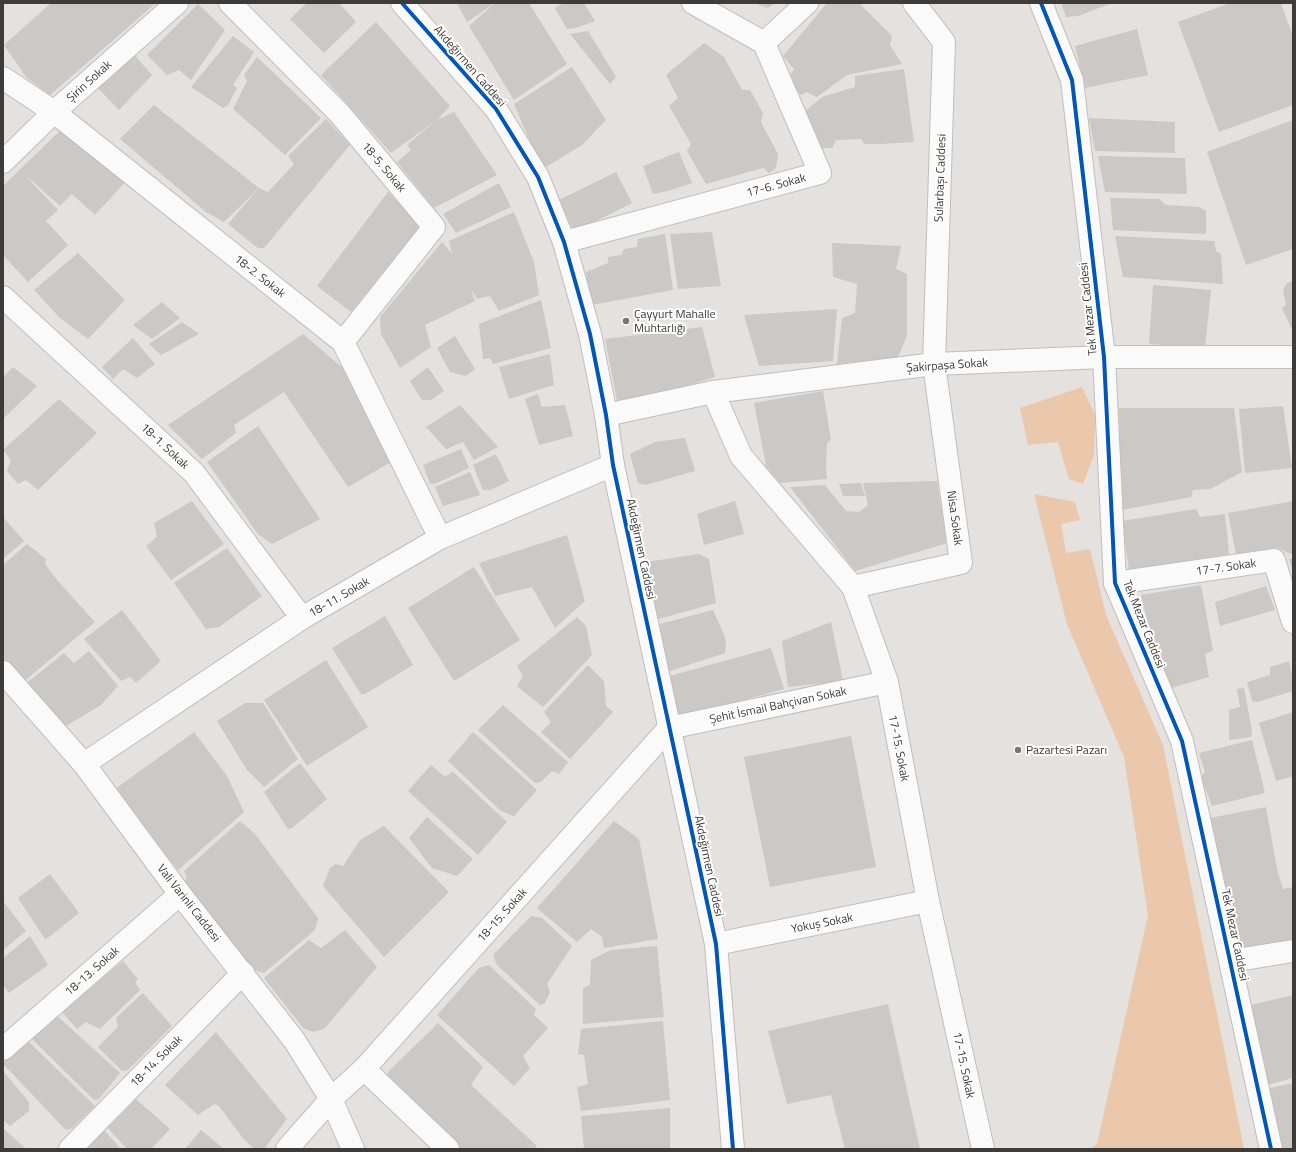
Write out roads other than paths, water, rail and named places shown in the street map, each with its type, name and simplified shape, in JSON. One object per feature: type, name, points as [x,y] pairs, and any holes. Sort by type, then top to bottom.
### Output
[{"type":"street","name":"Şirin Sokak","points":[[3,162],[54,112],[177,3]]},
{"type":"street","name":"18-5. Sokak","points":[[230,3],[340,114],[434,227],[343,342]]},
{"type":"street","name":"Akdeğirmen Caddesi","points":[[402,3],[496,109],[538,177],[564,242],[590,334],[606,415],[613,465],[716,944],[733,1149]]},
{"type":"street","points":[[693,3],[764,43],[807,3]]},
{"type":"street","name":"Sularbaşı Caddesi","points":[[914,3],[944,42],[934,364]]},
{"type":"street","name":"Tek Mezar Caddesi","points":[[1041,3],[1072,80],[1104,357],[1115,583],[1182,741],[1271,1149]]},
{"type":"street","name":"17-6. Sokak","points":[[564,242],[820,173],[764,43]]},
{"type":"street","name":"18-2. Sokak","points":[[3,78],[54,112],[343,342],[440,538]]},
{"type":"street","name":"18-1. Sokak","points":[[3,297],[194,473],[302,618]]},
{"type":"street","name":"Şakirpaşa Sokak","points":[[606,415],[714,392],[934,364],[1104,357],[1293,357]]},
{"type":"street","name":"Nisa Sokak","points":[[853,587],[962,563],[934,364]]},
{"type":"street","name":"17-15. Sokak","points":[[714,392],[741,456],[853,587],[887,682],[928,901],[983,1149]]},
{"type":"street","name":"18-11. Sokak","points":[[84,764],[302,618],[440,538],[613,465]]},
{"type":"street","name":"17-7. Sokak","points":[[1115,583],[1274,560],[1293,622]]},
{"type":"street","name":"Vali Varinli Caddesi","points":[[4,676],[84,764],[180,894],[294,1040],[331,1099],[353,1149]]},
{"type":"street","name":"Şehit İsmail Bahçivan Sokak","points":[[669,728],[887,682]]},
{"type":"street","name":"18-15. Sokak","points":[[287,1149],[331,1099],[364,1069],[669,728]]},
{"type":"street","name":"18-13. Sokak","points":[[3,1049],[180,894]]},
{"type":"street","name":"Yokuş Sokak","points":[[716,944],[928,901]]},
{"type":"street","points":[[1231,961],[1293,951]]},
{"type":"street","name":"18-14. Sokak","points":[[70,1149],[243,973]]},
{"type":"street","points":[[364,1069],[448,1149]]},
{"type":"place","name":"Çayyurt Mahalle Muhtarlığı","points":[[626,321]]},
{"type":"place","name":"Pazartesi Pazarı","points":[[1018,750]]}]
